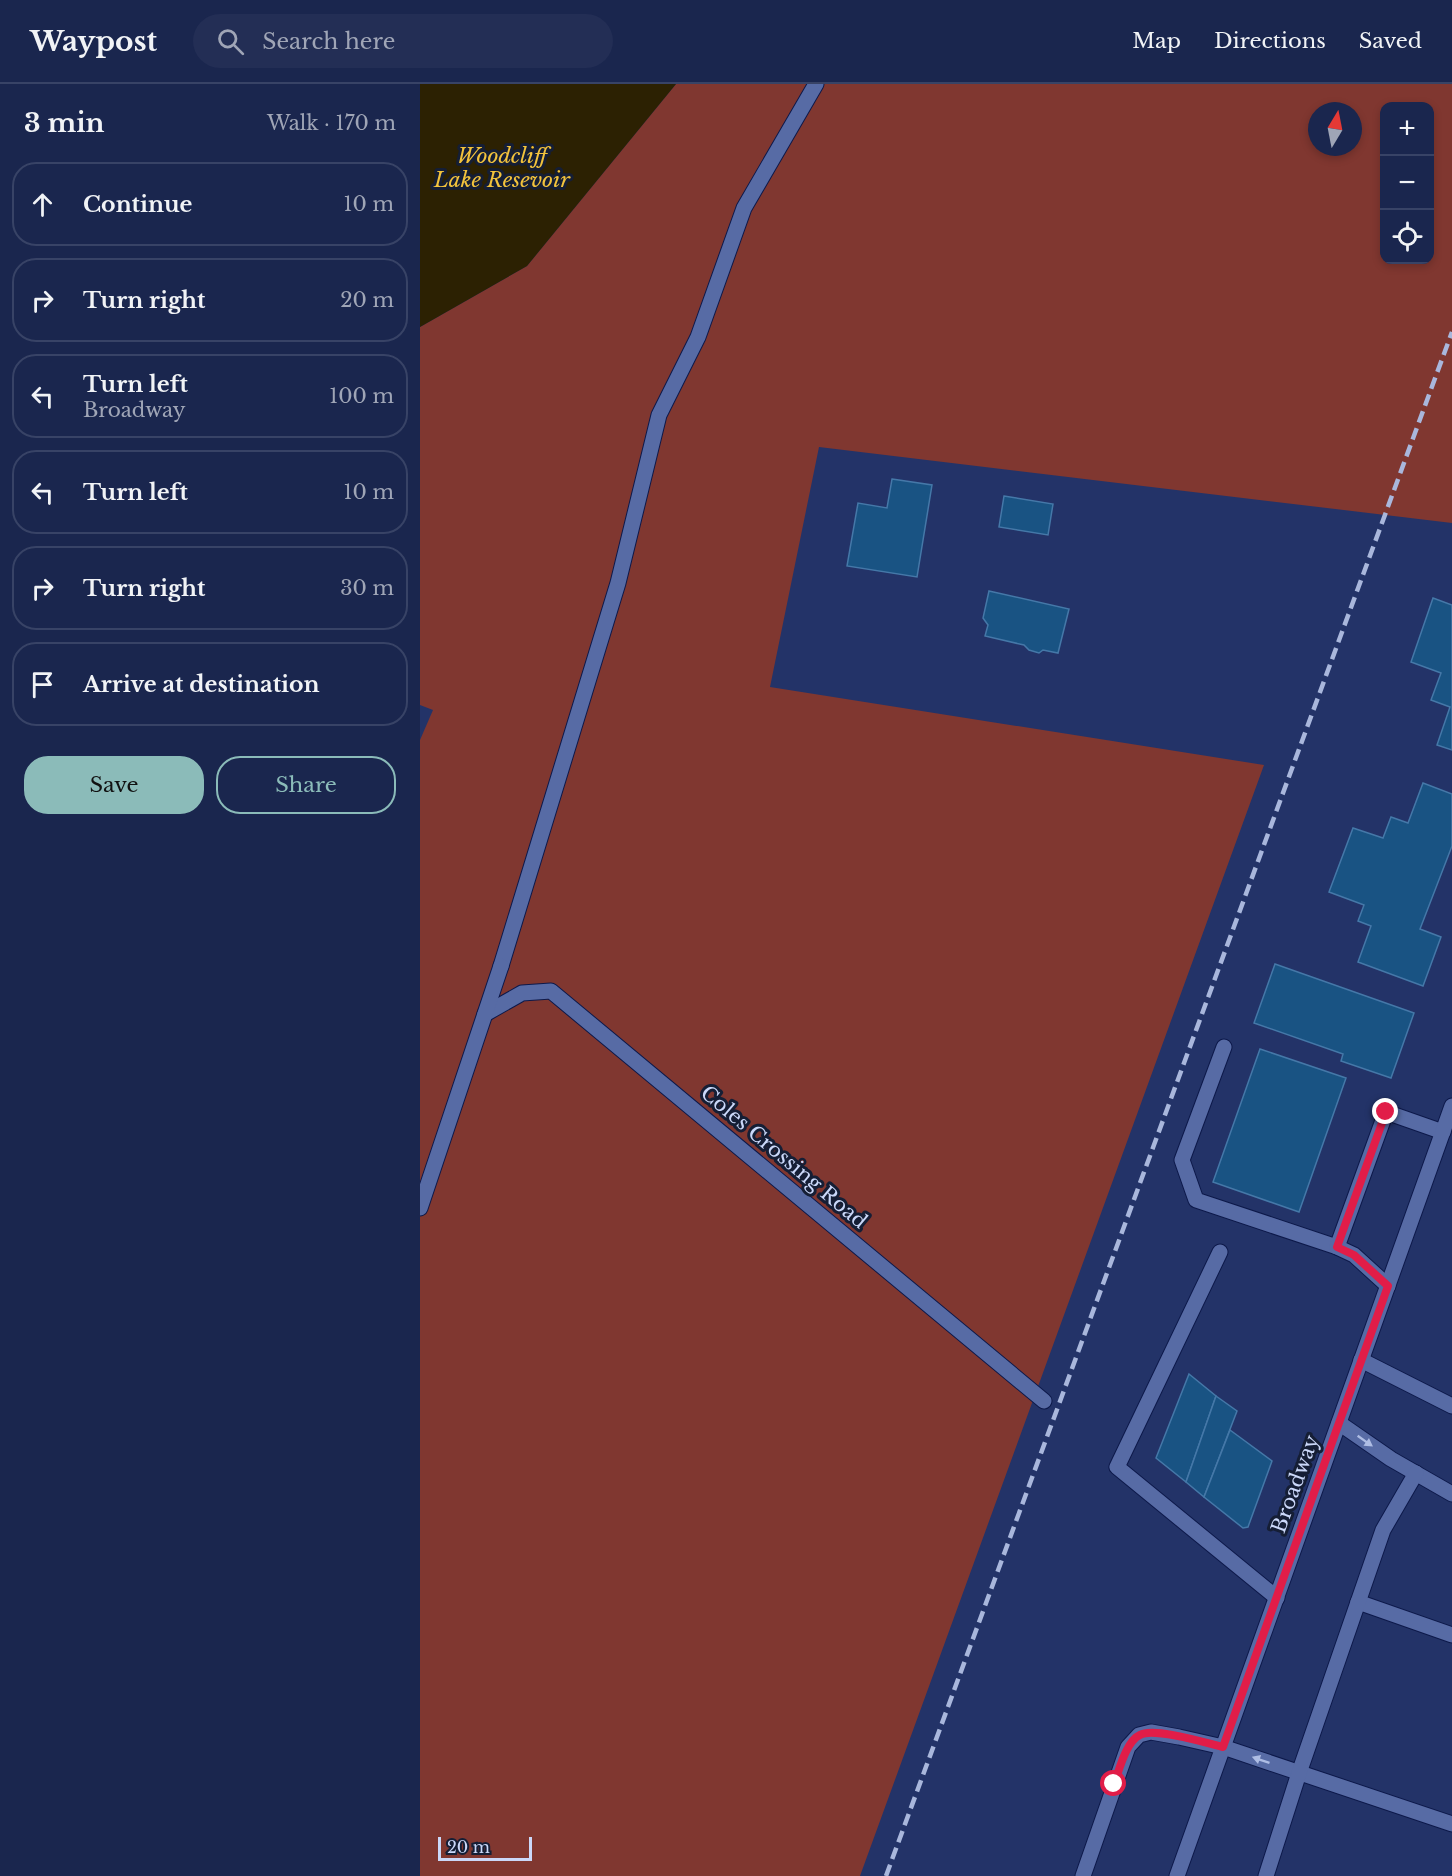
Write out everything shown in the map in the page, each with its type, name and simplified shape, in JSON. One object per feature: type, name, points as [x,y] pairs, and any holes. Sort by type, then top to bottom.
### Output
[{"type":"street","points":[[420,1208],[501,966],[618,583],[659,415],[698,338],[744,208],[816,84]]},
{"type":"street","name":"Coles Crossing Road","points":[[485,1014],[522,993],[552,991],[1044,1401]]},
{"type":"street","points":[[1224,1047],[1182,1160],[1196,1200],[1337,1247],[1354,1255],[1388,1286]]},
{"type":"street","name":"Broadway","points":[[1177,1876],[1452,1106]]},
{"type":"street","points":[[1337,1247],[1386,1112],[1443,1132]]},
{"type":"street","points":[[1220,1252],[1117,1467],[1277,1598]]},
{"type":"street","points":[[1361,1360],[1452,1406]]},
{"type":"street","points":[[1339,1423],[1391,1459],[1452,1494]]},
{"type":"street","points":[[1266,1876],[1383,1530],[1416,1473]]},
{"type":"street","points":[[1358,1602],[1452,1635]]},
{"type":"street","points":[[1083,1876],[1128,1748],[1139,1735],[1151,1732],[1223,1747],[1452,1824]]},
{"type":"shaded area","points":[[676,84],[1452,84],[1452,523],[819,447],[770,687],[1264,765],[860,1876],[420,1876],[420,740],[433,710],[420,705],[420,327],[527,266]]},
{"type":"water","name":"Woodcliff Lake Resevoir","points":[[420,84],[676,84],[527,266],[420,327]]},
{"type":"building","points":[[892,479],[932,485],[917,577],[847,566],[858,503],[887,508]]},
{"type":"building","points":[[1004,496],[1053,504],[1048,535],[999,527]]},
{"type":"building","points":[[989,591],[1069,609],[1058,653],[1043,650],[1039,653],[1029,650],[1024,645],[985,636],[988,625],[983,618]]},
{"type":"building","points":[[1433,598],[1452,605],[1452,750],[1437,745],[1450,707],[1431,700],[1441,673],[1411,662]]},
{"type":"building","points":[[1423,783],[1452,794],[1452,846],[1420,929],[1441,937],[1423,986],[1358,962],[1371,926],[1358,921],[1364,905],[1329,892],[1353,828],[1383,838],[1391,817],[1408,823]]},
{"type":"building","points":[[1275,964],[1414,1013],[1391,1078],[1341,1061],[1343,1054],[1254,1023]]},
{"type":"building","points":[[1260,1049],[1346,1078],[1299,1212],[1213,1182]]},
{"type":"building","points":[[1189,1374],[1216,1396],[1186,1482],[1156,1458]]},
{"type":"building","points":[[1216,1396],[1237,1411],[1204,1497],[1186,1482]]},
{"type":"building","points":[[1230,1430],[1272,1461],[1248,1527],[1243,1528],[1204,1497]]},
{"type":"railway","points":[[886,1876],[1452,332]]},
{"type":"route","points":[[1114,1784],[1128,1748],[1139,1735],[1151,1732],[1223,1747],[1388,1286],[1354,1255],[1337,1247],[1386,1112]]}]
